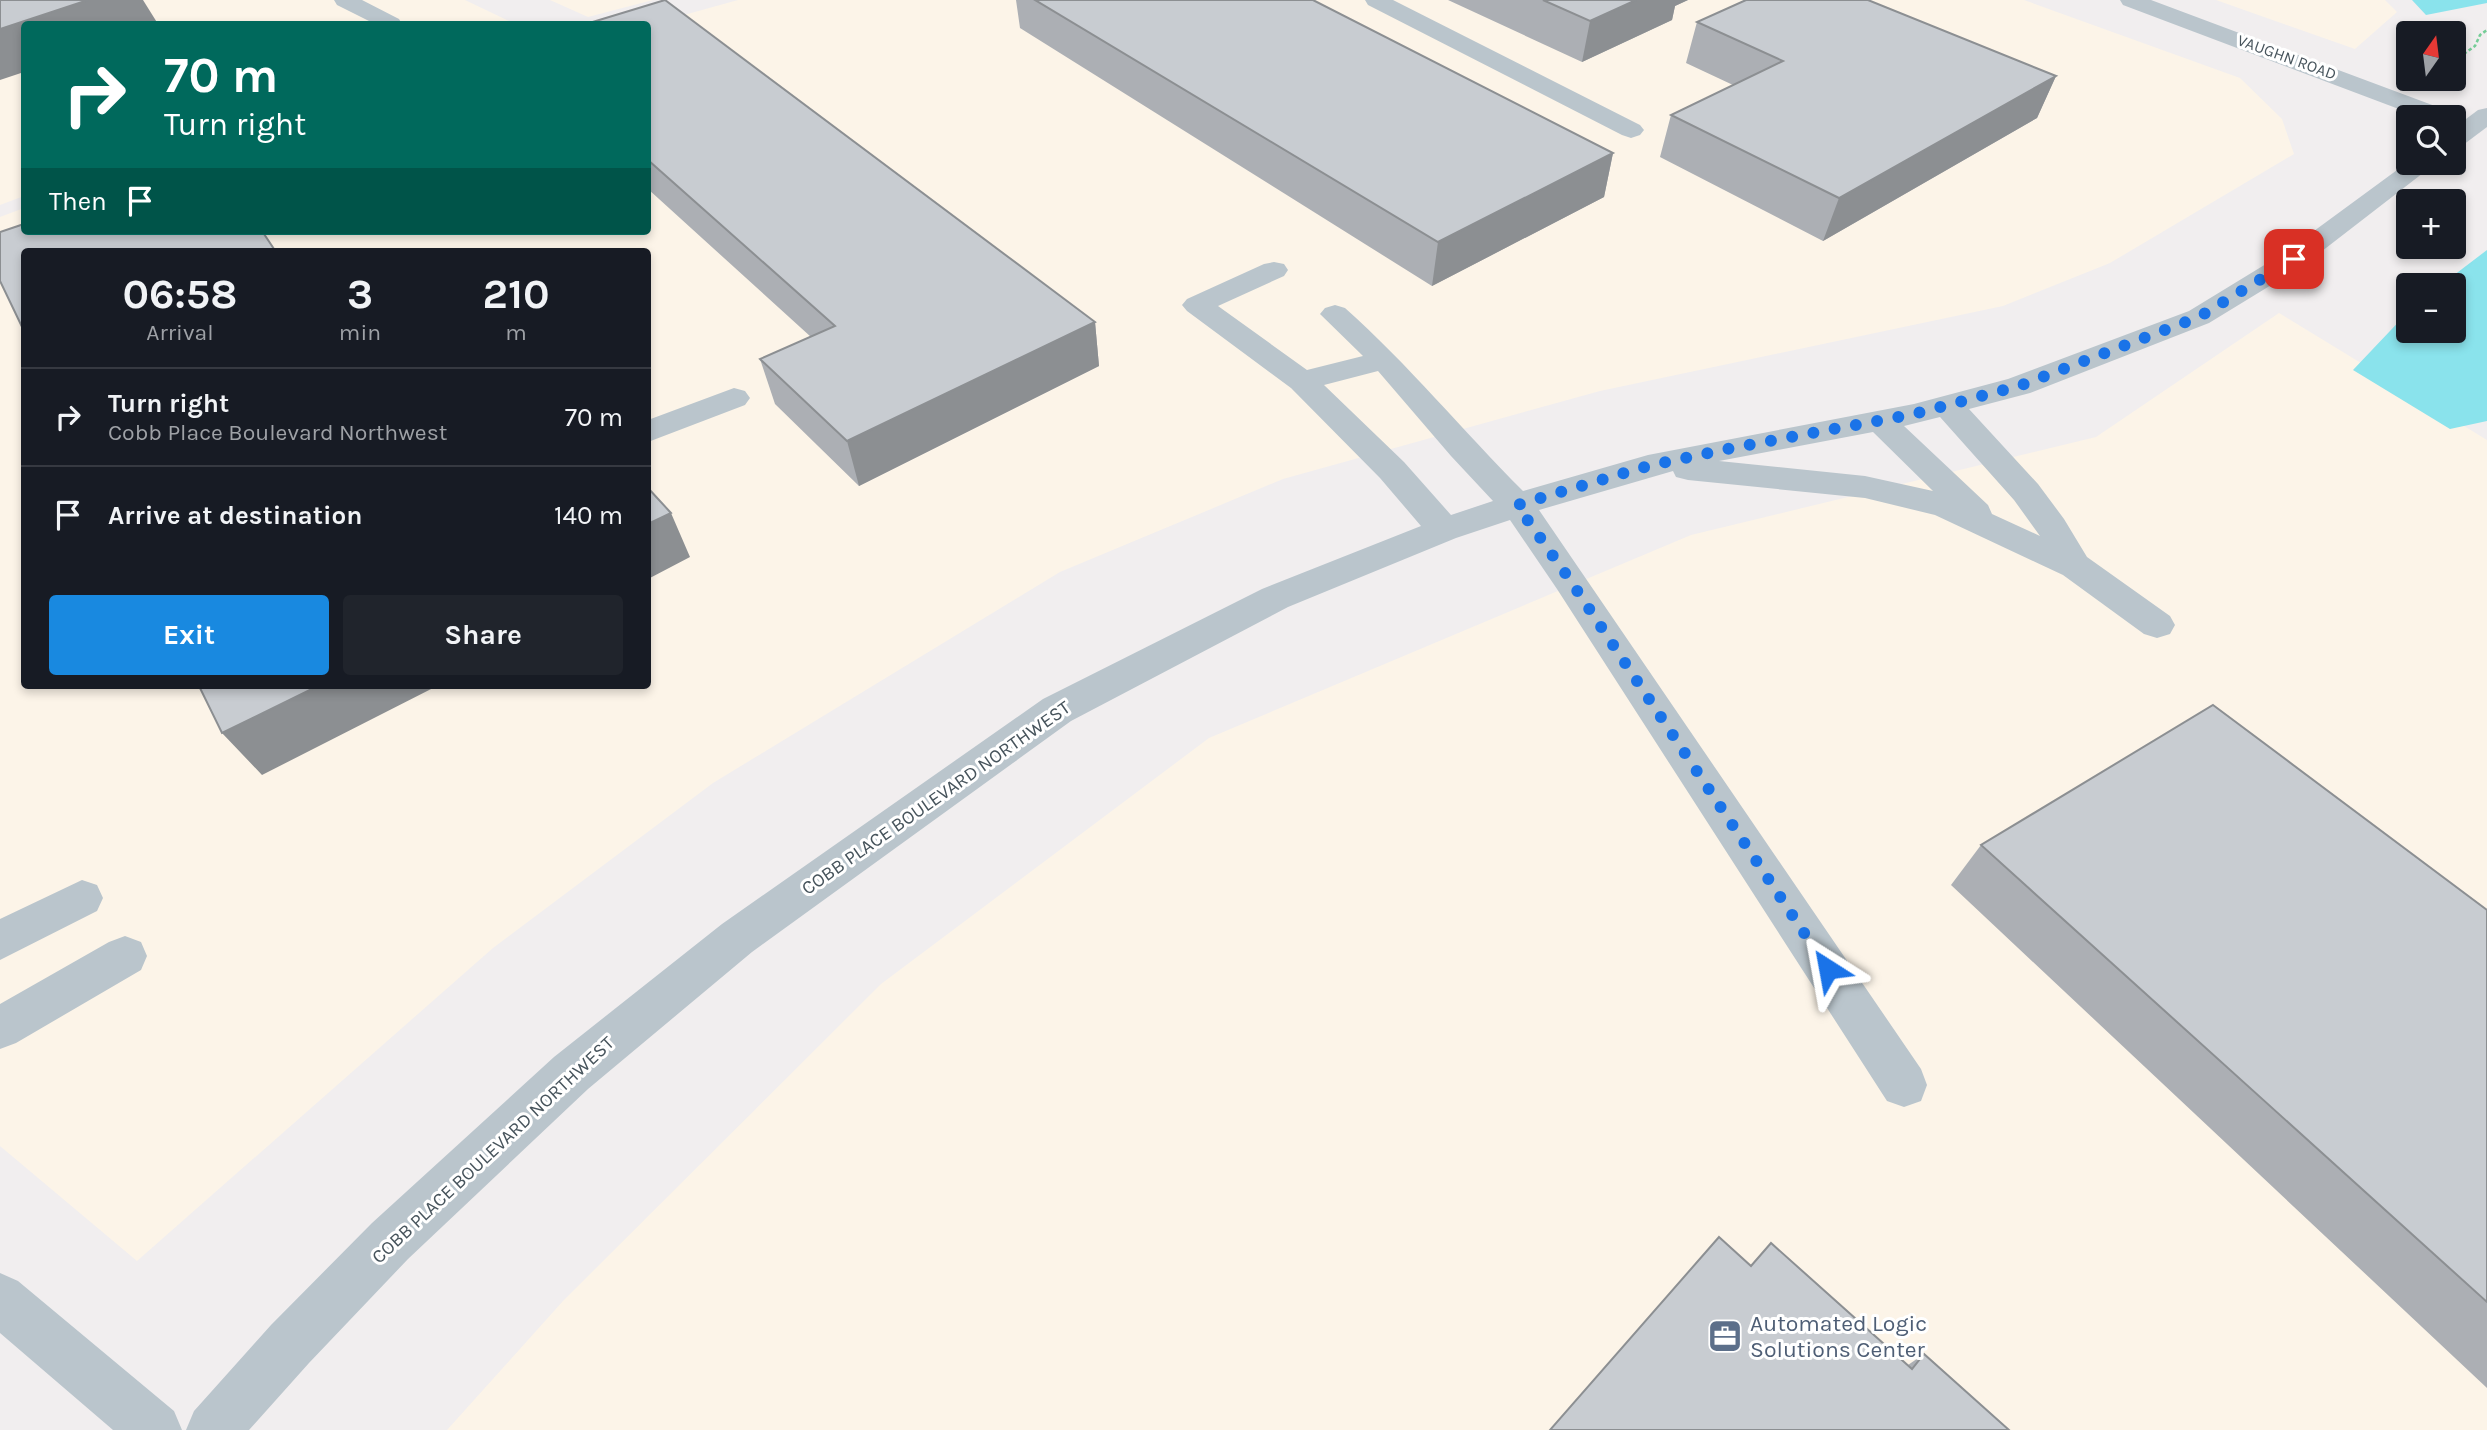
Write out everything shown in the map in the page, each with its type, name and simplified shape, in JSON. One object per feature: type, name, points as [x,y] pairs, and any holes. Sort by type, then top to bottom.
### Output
[{"type":"street","points":[[345,0],[385,21]]},
{"type":"street","points":[[1376,0],[1631,130]]},
{"type":"street","name":"VAUGHN ROAD","points":[[2131,0],[2410,105]]},
{"type":"street","name":"COBB PLACE BOULEVARD NORTHWEST","points":[[213,1430],[290,1344],[390,1241],[571,1073],[737,938],[1057,710],[1276,598],[1444,530],[1517,505],[1648,466],[1880,421],[2059,373],[2199,317],[2294,259],[2407,175]]},
{"type":"street","points":[[1274,270],[1197,305],[1302,381],[1392,470],[1444,530]]},
{"type":"street","points":[[1335,314],[1385,360],[1462,449],[1517,505],[1570,580],[1904,1085]]},
{"type":"street","points":[[1302,381],[1385,360]]},
{"type":"street","points":[[651,431],[734,398]]},
{"type":"street","points":[[1947,405],[2026,492],[2052,527],[2075,566]]},
{"type":"street","points":[[1880,421],[1988,524]]},
{"type":"street","points":[[1648,466],[1865,487],[1908,495],[1988,524],[2075,566],[2157,625]]},
{"type":"street","points":[[0,941],[82,898]]},
{"type":"street","points":[[0,1028],[125,956]]},
{"type":"street","points":[[0,1299],[155,1430]]},
{"type":"path","points":[[2466,52],[2475,46],[2480,34],[2487,30]]},
{"type":"shaded area","points":[[0,0],[465,0],[509,21],[21,21],[21,197],[0,205]]},
{"type":"shaded area","points":[[550,0],[653,0],[588,17]]},
{"type":"shaded area","points":[[738,0],[2024,0],[2240,78],[2282,119],[2294,154],[2110,263],[2003,306],[1600,391],[1283,479],[1060,572],[713,783],[493,948],[137,1261],[0,1146],[0,217],[21,209],[21,235],[651,235],[651,24]]},
{"type":"shaded area","points":[[2216,0],[2385,0],[2397,12],[2355,49]]},
{"type":"shaded area","points":[[2279,313],[2487,440],[2487,1430],[447,1430],[563,1301],[881,984],[1209,738],[1691,535],[2096,437]]},
{"type":"water","points":[[2412,0],[2487,0],[2487,3],[2426,15]]},
{"type":"water","points":[[2487,250],[2487,421],[2450,429],[2353,370],[2396,325],[2396,343],[2466,343],[2466,273],[2457,273]]},
{"type":"building","points":[[0,0],[88,0],[21,21],[0,29]]},
{"type":"building","points":[[665,0],[1095,322],[847,441],[760,359],[835,326],[651,163],[651,21],[596,21]]},
{"type":"building","points":[[1035,0],[1313,0],[1613,153],[1438,242]]},
{"type":"building","points":[[1543,0],[1636,0],[1590,21]]},
{"type":"building","points":[[1746,0],[1868,0],[2056,76],[1839,198],[1671,115],[1783,61],[1697,22]]},
{"type":"building","points":[[21,225],[21,235],[265,235],[273,248],[21,248],[21,325],[0,281],[0,232]]},
{"type":"building","points":[[651,491],[671,513],[651,523]]},
{"type":"building","points":[[200,689],[312,689],[222,733]]},
{"type":"building","points":[[2213,705],[2487,910],[2487,1302],[1981,845]]},
{"type":"building","name":"Automated Logic Solutions Center","points":[[1719,1237],[1751,1266],[1771,1243],[1912,1369],[1924,1354],[2009,1430],[1550,1430]]},
{"type":"place","name":"Automated Logic Solutions Center","points":[[1725,1336]]},
{"type":"route","points":[[1828,969],[1570,580],[1517,505],[1648,466],[1914,414],[2019,386],[2059,373],[2199,317],[2294,259]]}]
